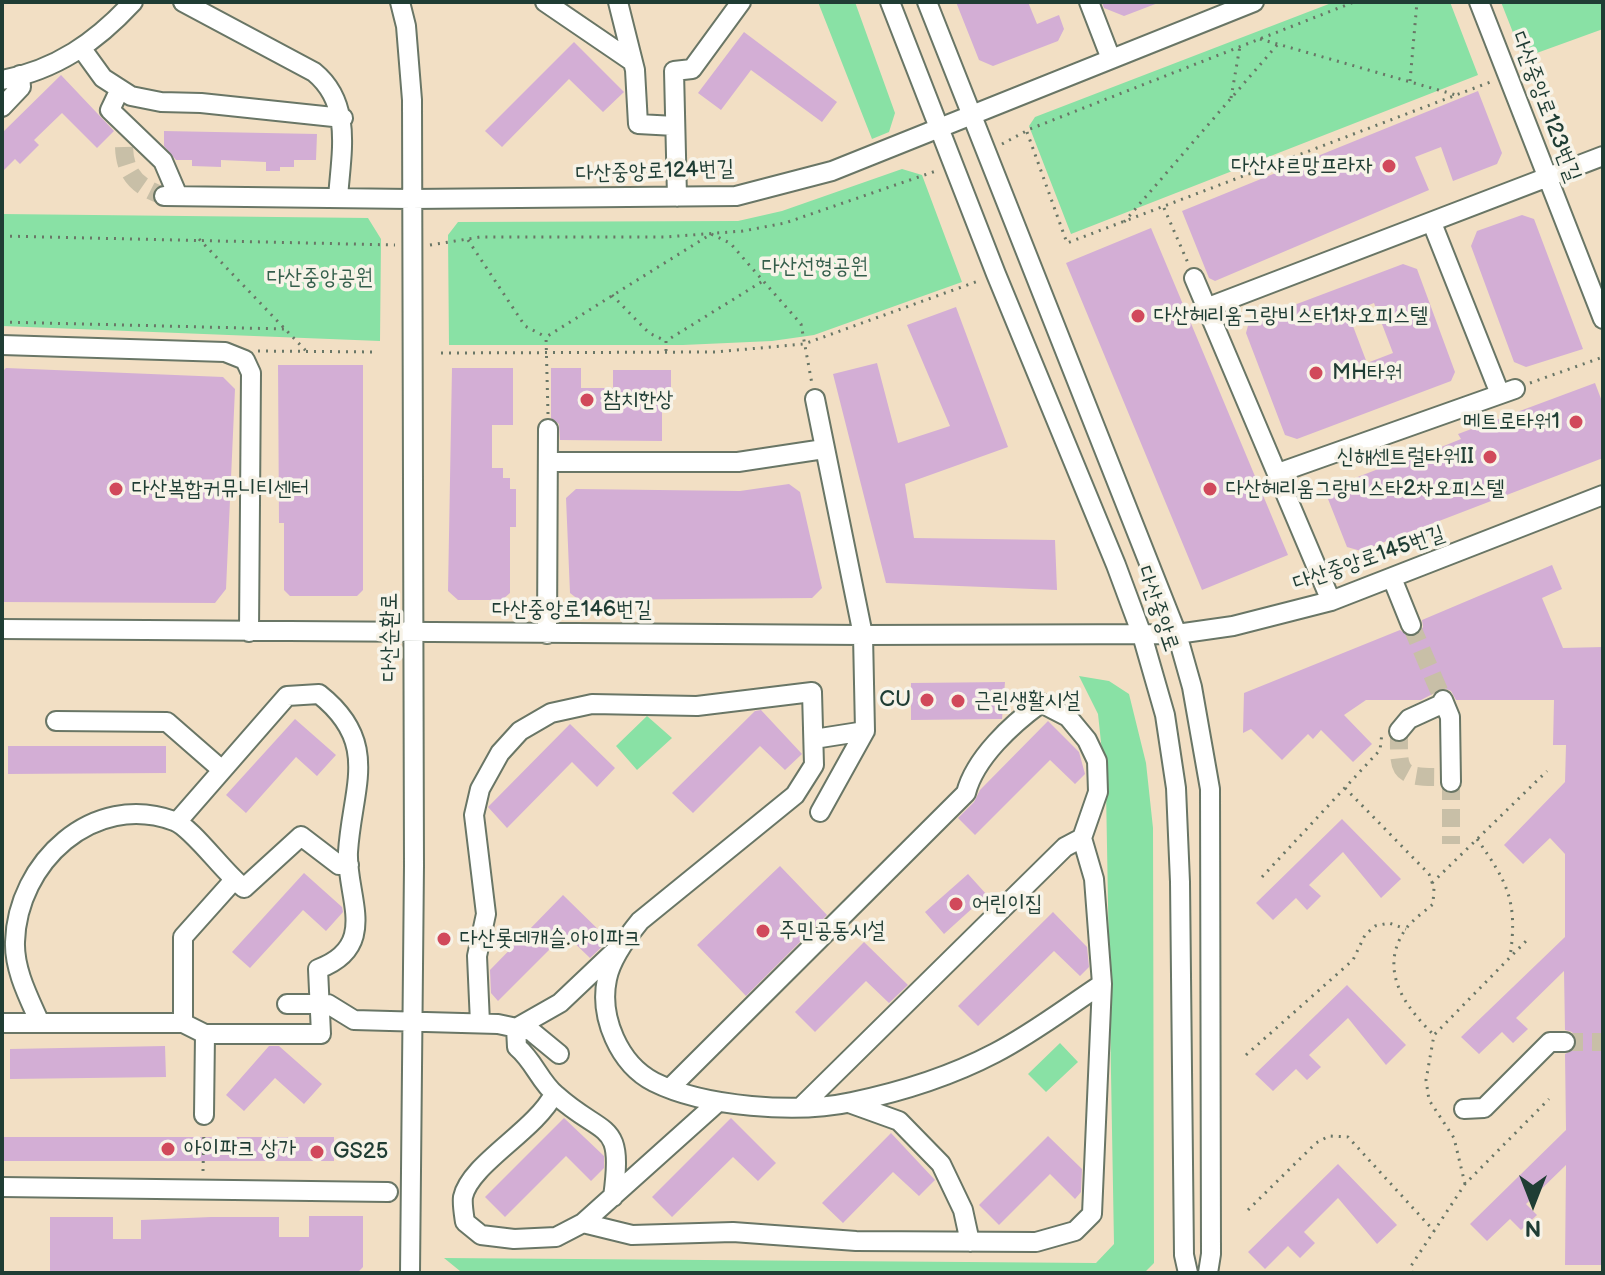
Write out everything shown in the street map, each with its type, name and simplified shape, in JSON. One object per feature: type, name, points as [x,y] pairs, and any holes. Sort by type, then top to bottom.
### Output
[{"type":"street","points":[[2,107],[21,87],[11,77],[51,66],[82,49],[133,2]]},
{"type":"street","points":[[183,2],[314,72],[328,84],[343,118],[338,198]]},
{"type":"street","name":"다산순환로","points":[[400,2],[406,26],[412,100],[414,633],[410,1273]]},
{"type":"street","points":[[545,2],[633,62]]},
{"type":"street","points":[[618,2],[633,62],[638,124],[675,126]]},
{"type":"street","points":[[677,197],[674,71],[692,69],[741,2]]},
{"type":"street","name":"다산중앙로","points":[[890,2],[1142,635],[1165,715],[1176,788],[1184,1255],[1188,1273]]},
{"type":"street","name":"다산중앙로","points":[[927,2],[1177,634],[1192,687],[1210,789],[1211,1254],[1208,1273]]},
{"type":"street","points":[[1089,2],[1111,59]]},
{"type":"street","points":[[938,129],[1254,2]]},
{"type":"street","name":"다산중앙로123번길","points":[[1479,2],[1603,319]]},
{"type":"street","points":[[82,49],[103,78],[131,96],[161,102],[201,103],[343,118]]},
{"type":"street","name":"다산중앙로124번길","points":[[120,89],[110,110],[163,161],[171,196],[411,199],[736,196],[832,171],[938,129]]},
{"type":"street","points":[[1206,308],[1603,156]]},
{"type":"street","points":[[1278,473],[1508,391],[1432,223]]},
{"type":"street","points":[[1194,278],[1331,601]]},
{"type":"street","points":[[2,345],[225,352],[245,360],[251,373],[249,632]]},
{"type":"street","points":[[815,399],[863,635],[865,731],[820,812]]},
{"type":"street","points":[[547,634],[548,429]]},
{"type":"street","points":[[548,462],[738,462],[824,449]]},
{"type":"street","name":"다산중앙로145번길","points":[[1142,635],[1177,634],[1233,626],[1331,601],[1603,495]]},
{"type":"street","points":[[1392,578],[1411,625]]},
{"type":"street","name":"다산중앙로146번길","points":[[2,629],[1142,635]]},
{"type":"street","points":[[480,1023],[477,956],[486,914],[474,815],[480,789],[500,753],[520,731],[551,713],[592,704],[697,706],[812,692],[814,765],[795,795],[640,921],[624,942],[560,1003],[516,1028]]},
{"type":"street","points":[[2,1023],[183,1023],[205,1034],[321,1034],[318,969],[338,962],[351,940],[358,914],[349,865],[360,775],[355,744],[342,712],[319,694],[287,696],[177,822]]},
{"type":"street","points":[[1390,729],[1443,702],[1450,717],[1451,782]]},
{"type":"street","points":[[583,1223],[632,1235],[733,1232],[856,1241],[1036,1242],[1075,1231],[1092,1214],[1102,984],[1094,879],[1082,838],[1098,792],[1097,761],[1087,740],[1068,717],[1041,703],[1026,714],[971,773],[966,793],[671,1087]]},
{"type":"street","points":[[56,721],[167,722],[222,770]]},
{"type":"street","points":[[814,739],[865,731]]},
{"type":"street","points":[[40,1023],[23,986],[14,944],[20,904],[42,861],[76,830],[113,817],[148,814],[177,822],[244,888],[301,836],[339,865],[349,865]]},
{"type":"street","points":[[803,1105],[1065,847],[1082,838]]},
{"type":"street","points":[[183,1023],[183,937],[234,880]]},
{"type":"street","points":[[624,942],[607,978],[606,1017],[623,1056],[653,1082],[718,1102],[849,1103],[927,1082],[995,1053],[1102,984]]},
{"type":"street","points":[[287,1004],[328,1004],[354,1020],[480,1023],[516,1028],[531,1031],[559,1054]]},
{"type":"street","points":[[516,1028],[517,1047],[529,1056],[554,1094],[612,1135],[618,1160],[613,1197]]},
{"type":"street","points":[[204,1115],[205,1034]]},
{"type":"street","points":[[1464,1109],[1484,1108],[1550,1042],[1565,1042]]},
{"type":"street","points":[[554,1094],[546,1109],[476,1173],[463,1197],[465,1222],[481,1235],[514,1239],[556,1237],[583,1223],[718,1102]]},
{"type":"street","points":[[849,1103],[899,1121],[941,1164],[963,1210],[970,1242]]},
{"type":"street","points":[[388,1192],[410,1167]]},
{"type":"street","points":[[2,1187],[388,1192],[410,1216]]},
{"type":"path","points":[[1410,81],[1417,2]]},
{"type":"path","points":[[1260,39],[1456,95]]},
{"type":"path","points":[[1123,223],[1278,44]]},
{"type":"path","points":[[1231,98],[1240,46]]},
{"type":"path","points":[[1027,131],[1067,243],[1507,75]]},
{"type":"path","points":[[1164,207],[1194,278]]},
{"type":"path","points":[[546,337],[711,234],[730,243],[801,324],[815,399]]},
{"type":"path","points":[[199,239],[307,352]]},
{"type":"path","points":[[468,240],[525,326],[546,337]]},
{"type":"path","points":[[441,353],[666,353],[804,344],[996,274]]},
{"type":"path","points":[[666,341],[763,281]]},
{"type":"path","points":[[611,295],[649,333],[666,341]]},
{"type":"path","points":[[2,322],[285,329]]},
{"type":"path","points":[[546,337],[548,429]]},
{"type":"path","points":[[666,341],[666,353]]},
{"type":"path","points":[[245,360],[254,351],[378,352]]},
{"type":"path","points":[[1508,391],[1603,357]]},
{"type":"path","points":[[1262,877],[1380,750],[1390,729]]},
{"type":"path","points":[[1432,883],[1547,771]]},
{"type":"path","points":[[1345,788],[1429,874],[1433,904],[1406,929],[1399,945],[1395,979],[1413,1015],[1434,1035]]},
{"type":"path","points":[[1477,839],[1508,885],[1514,926],[1510,958]]},
{"type":"path","points":[[1246,1055],[1353,960],[1365,935],[1375,926],[1389,923],[1406,929]]},
{"type":"path","points":[[1465,1184],[1454,1138],[1429,1100],[1426,1080],[1434,1035],[1529,938]]},
{"type":"path","points":[[1412,1273],[1411,1266],[1465,1184],[1549,1099]]},
{"type":"path","points":[[203,1191],[204,1115]]},
{"type":"path","points":[[1248,1210],[1316,1143],[1329,1136],[1348,1137],[1434,1231]]},
{"type":"green space","points":[[818,2],[855,2],[895,113],[889,132],[872,139]]},
{"type":"green space","points":[[1334,2],[1450,2],[1478,75],[1071,234],[1029,126],[1035,117]]},
{"type":"green space","points":[[1501,2],[1601,2],[1603,29],[1523,58]]},
{"type":"green space","name":"다산선형공원","points":[[902,169],[922,175],[962,282],[814,335],[772,341],[683,345],[449,345],[448,235],[458,222],[738,221],[782,211]]},
{"type":"green space","name":"다산중앙공원","points":[[2,214],[368,218],[381,239],[380,341],[2,326]]},
{"type":"green space","points":[[1079,676],[1109,681],[1129,694],[1146,763],[1153,828],[1154,1263],[1144,1273],[460,1271],[444,1258],[1096,1263],[1114,1244],[1106,789],[1098,714]]},
{"type":"green space","points":[[647,716],[672,738],[637,770],[616,746]]},
{"type":"green space","points":[[1060,1043],[1078,1062],[1046,1092],[1028,1074]]},
{"type":"building","points":[[956,2],[1028,2],[1037,24],[1059,15],[1064,29],[1058,41],[993,66],[979,60]]},
{"type":"building","points":[[1102,2],[1158,3],[1124,16],[1104,8]]},
{"type":"building","points":[[744,32],[837,102],[822,122],[751,70],[721,110],[698,93]]},
{"type":"building","points":[[574,42],[624,92],[603,112],[569,79],[502,147],[485,131]]},
{"type":"building","points":[[61,75],[114,131],[97,148],[62,113],[34,140],[39,145],[20,164],[15,159],[2,172],[2,133]]},
{"type":"building","points":[[1478,91],[1502,153],[1497,164],[1453,181],[1441,147],[1415,157],[1429,190],[1215,281],[1209,278],[1182,211]]},
{"type":"building","points":[[164,131],[317,134],[316,160],[294,160],[294,167],[280,167],[280,171],[266,171],[266,162],[221,160],[221,167],[192,166],[192,160],[176,160],[164,146]]},
{"type":"building","points":[[1522,215],[1534,219],[1583,349],[1526,367],[1514,362],[1471,246],[1477,231]]},
{"type":"building","points":[[1151,228],[1288,555],[1202,590],[1066,263]]},
{"type":"building","points":[[1403,264],[1417,269],[1455,372],[1451,381],[1297,439],[1285,435],[1246,333],[1249,322]],"holes":[[[1374,303],[1393,353],[1367,363],[1348,313]]]},
{"type":"building","points":[[956,307],[1008,447],[905,484],[914,538],[1055,540],[1057,590],[886,583],[833,374],[877,363],[898,443],[950,426],[907,325]]},
{"type":"building","points":[[278,365],[363,365],[363,590],[357,596],[290,596],[284,590],[284,523],[279,523]]},
{"type":"building","name":"다산복합커뮤니티센터","points":[[6,368],[223,377],[235,389],[226,589],[215,603],[2,602],[2,372]]},
{"type":"building","points":[[452,368],[513,368],[513,425],[492,425],[492,468],[503,468],[503,478],[510,478],[510,489],[516,489],[516,527],[510,527],[510,593],[502,600],[458,600],[448,591]]},
{"type":"building","points":[[551,368],[581,368],[581,388],[613,388],[613,370],[671,370],[671,398],[662,398],[662,441],[560,440],[559,424],[551,418]]},
{"type":"building","points":[[1595,383],[1603,404],[1603,458],[1361,551],[1347,547],[1328,499],[1332,487],[1386,466],[1387,469],[1461,439],[1458,434]]},
{"type":"building","points":[[789,484],[800,492],[822,588],[812,598],[579,600],[570,593],[566,498],[576,489],[740,491]]},
{"type":"building","points":[[1552,565],[1562,589],[1542,598],[1563,648],[1603,647],[1603,1265],[1565,1265],[1566,1165],[1526,1204],[1537,1215],[1521,1230],[1510,1219],[1487,1241],[1470,1224],[1566,1130],[1565,1054],[1575,1049],[1577,1041],[1572,1032],[1565,1030],[1564,971],[1516,1018],[1528,1029],[1513,1043],[1502,1032],[1479,1054],[1461,1037],[1565,937],[1565,854],[1550,838],[1523,864],[1504,845],[1565,782],[1566,745],[1553,745],[1554,700],[1456,700],[1451,691],[1444,688],[1421,700],[1366,700],[1344,715],[1372,744],[1353,762],[1321,730],[1313,739],[1308,734],[1282,760],[1251,729],[1243,733],[1244,693],[1400,630],[1409,637],[1416,636],[1423,627],[1422,620]]},
{"type":"building","name":"근린생활시설","points":[[1005,682],[1002,719],[911,720],[911,683]]},
{"type":"building","points":[[761,710],[802,754],[785,770],[760,746],[693,813],[672,793],[755,711]]},
{"type":"building","points":[[295,719],[336,755],[317,776],[296,757],[246,813],[226,795]]},
{"type":"building","points":[[1048,721],[1079,752],[1085,774],[1075,784],[1050,760],[975,835],[958,818],[974,802],[980,790]]},
{"type":"building","points":[[570,724],[615,768],[597,787],[572,762],[507,828],[488,807]]},
{"type":"building","points":[[8,746],[166,746],[166,773],[8,774]]},
{"type":"building","points":[[1342,819],[1401,879],[1381,898],[1343,852],[1309,885],[1321,896],[1307,910],[1296,898],[1273,920],[1256,903]]},
{"type":"building","name":"주민공동시설","points":[[780,866],[827,915],[746,996],[697,945]]},
{"type":"building","points":[[304,873],[342,907],[343,912],[326,931],[303,910],[250,968],[232,952]]},
{"type":"building","name":"어린이집","points":[[968,874],[987,895],[944,934],[925,912]]},
{"type":"building","points":[[563,895],[609,940],[590,958],[565,934],[498,1001],[491,993],[490,970]]},
{"type":"building","points":[[1053,912],[1087,947],[1089,967],[1080,976],[1054,951],[978,1026],[958,1006]]},
{"type":"building","points":[[864,942],[908,985],[889,1003],[866,981],[815,1032],[795,1012]]},
{"type":"building","points":[[1347,985],[1406,1045],[1386,1065],[1348,1018],[1309,1055],[1321,1067],[1307,1080],[1296,1069],[1273,1091],[1255,1074]]},
{"type":"building","points":[[165,1046],[166,1077],[10,1079],[10,1049]]},
{"type":"building","points":[[269,1046],[279,1046],[322,1084],[304,1104],[275,1078],[244,1111],[226,1095]]},
{"type":"building","points":[[564,1118],[604,1156],[604,1168],[591,1181],[566,1156],[505,1217],[485,1197]]},
{"type":"building","points":[[731,1118],[776,1163],[758,1181],[733,1157],[672,1217],[652,1197]]},
{"type":"building","points":[[891,1133],[935,1180],[919,1196],[893,1172],[843,1223],[822,1203]]},
{"type":"building","points":[[1048,1136],[1082,1169],[1081,1192],[1075,1199],[1050,1174],[999,1225],[979,1205]]},
{"type":"building","name":"아이파크 상가","points":[[2,1137],[334,1137],[334,1161],[2,1161]]},
{"type":"building","points":[[1338,1164],[1397,1225],[1377,1244],[1338,1198],[1304,1232],[1315,1243],[1300,1258],[1288,1246],[1265,1269],[1248,1252]]},
{"type":"building","points":[[309,1216],[363,1216],[363,1267],[357,1273],[50,1273],[50,1217],[113,1217],[113,1239],[141,1239],[141,1220],[211,1217],[279,1217],[279,1237],[309,1237]]},
{"type":"tunnel","points":[[124,147],[127,165],[135,179],[164,196]]},
{"type":"tunnel","points":[[1411,625],[1443,700]]},
{"type":"tunnel","points":[[1399,731],[1399,755],[1403,769],[1414,775],[1437,777]]},
{"type":"tunnel","points":[[1451,782],[1451,844]]},
{"type":"tunnel","points":[[1565,1042],[1603,1042]]},
{"type":"place","name":"다산샤르망프라자","points":[[1389,166]]},
{"type":"place","name":"다산헤리움그랑비스타1차오피스텔","points":[[1138,316]]},
{"type":"place","name":"MH타워","points":[[1316,373]]},
{"type":"place","name":"참치한상","points":[[587,400]]},
{"type":"place","name":"메트로타워1","points":[[1576,422]]},
{"type":"place","name":"신해센트럴타워II","points":[[1490,457]]},
{"type":"place","name":"다산복합커뮤니티센터","points":[[116,489]]},
{"type":"place","name":"다산헤리움그랑비스타2차오피스텔","points":[[1210,489]]},
{"type":"place","name":"CU","points":[[927,700]]},
{"type":"place","name":"근린생활시설","points":[[958,701]]},
{"type":"place","name":"어린이집","points":[[956,904]]},
{"type":"place","name":"주민공동시설","points":[[763,931]]},
{"type":"place","name":"다산롯데캐슬.아이파크","points":[[444,939]]},
{"type":"place","name":"아이파크 상가","points":[[168,1149]]},
{"type":"place","name":"GS25","points":[[317,1152]]}]
